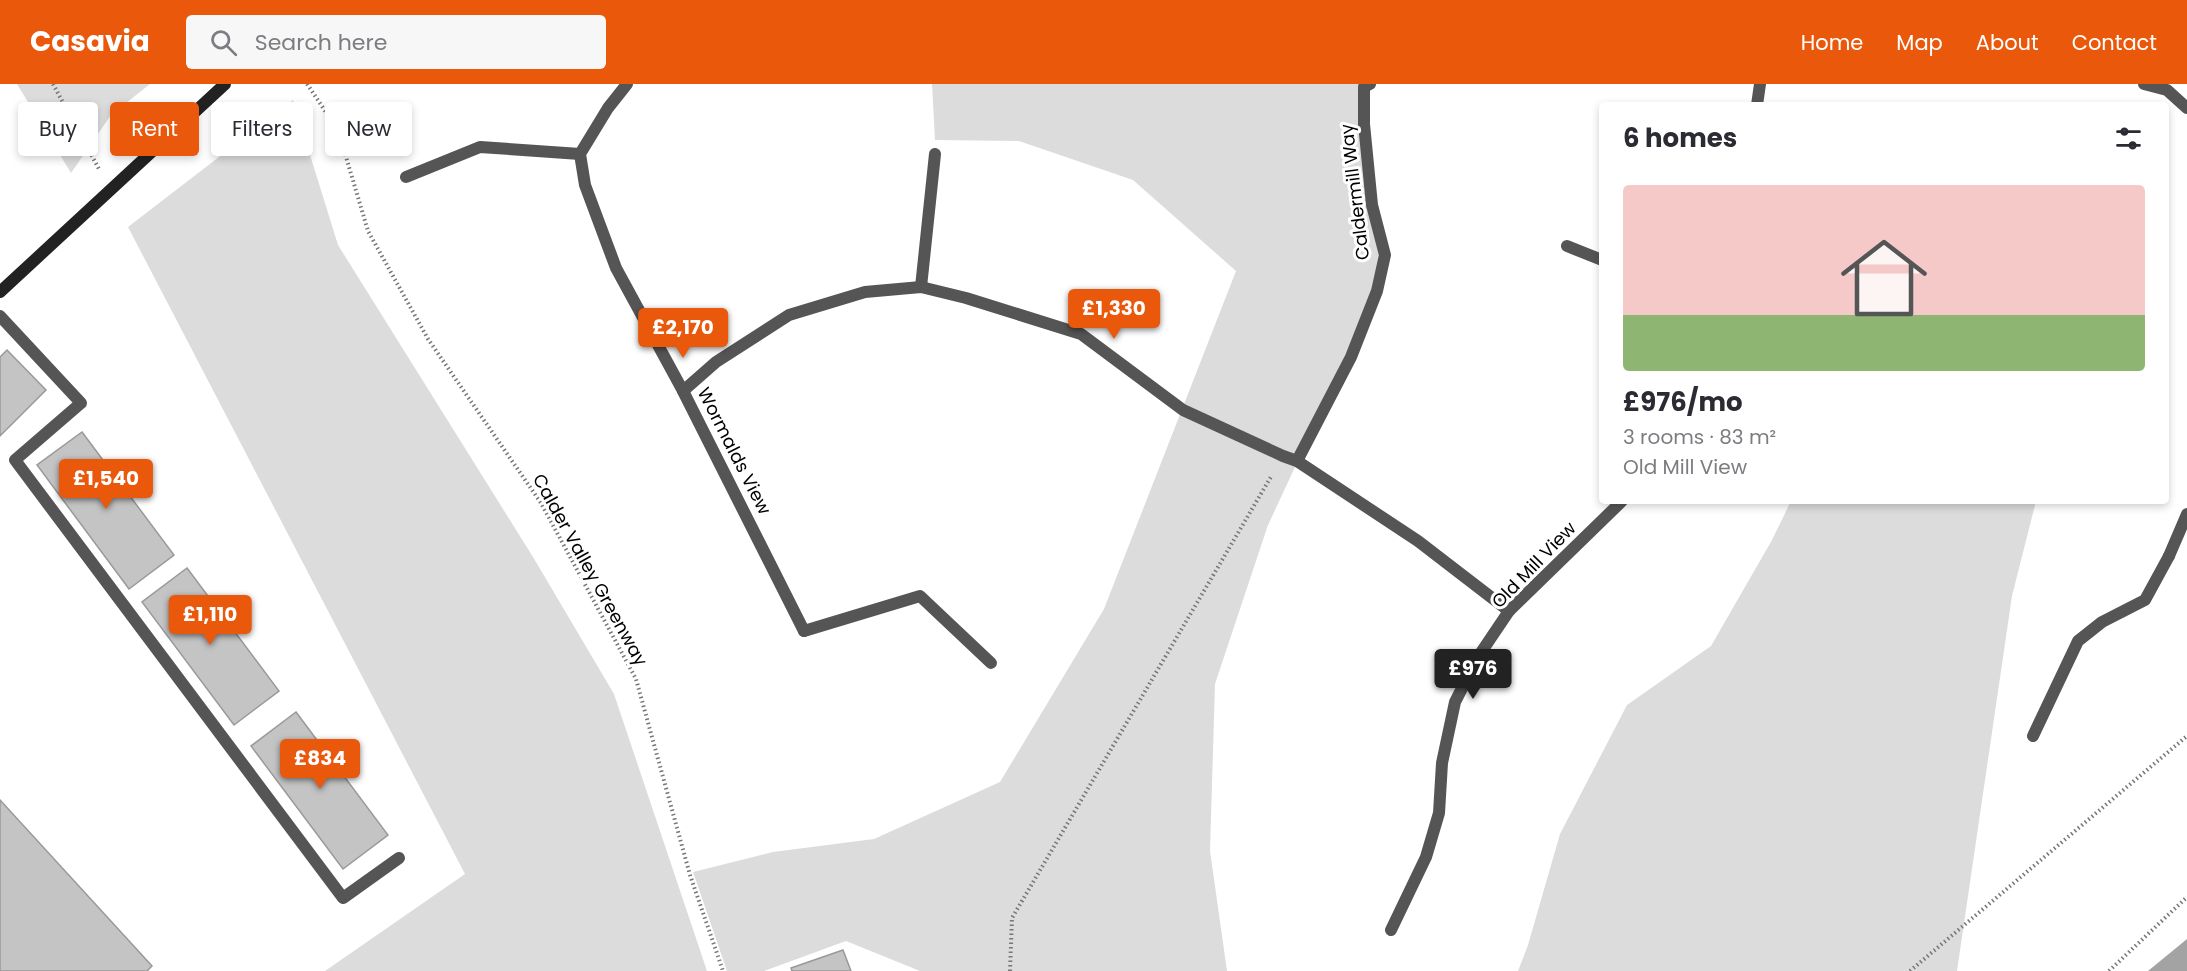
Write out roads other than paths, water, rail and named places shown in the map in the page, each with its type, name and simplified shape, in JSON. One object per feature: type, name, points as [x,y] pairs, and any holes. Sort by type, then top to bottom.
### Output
[{"type":"main road","points":[[0,292],[225,84]]},
{"type":"street","points":[[406,177],[480,147],[580,154],[608,108],[627,84]]},
{"type":"street","name":"Caldermill Way","points":[[1297,461],[1351,357],[1377,291],[1385,255],[1372,205],[1364,124],[1364,87],[1371,84]]},
{"type":"street","points":[[1757,102],[1760,84]]},
{"type":"street","points":[[2144,84],[2167,90],[2187,108]]},
{"type":"street","name":"Wormalds View","points":[[580,154],[585,185],[616,268],[683,391],[804,630],[921,596],[991,663]]},
{"type":"street","points":[[921,287],[935,154]]},
{"type":"street","points":[[1567,246],[1599,259]]},
{"type":"street","points":[[683,391],[716,362],[789,315],[865,292],[921,287],[966,298],[1081,334],[1183,410],[1297,461],[1418,541],[1509,612]]},
{"type":"street","points":[[0,316],[81,403],[15,460],[343,898],[399,858]]},
{"type":"street","name":"Old Mill View","points":[[1391,930],[1426,857],[1439,813],[1442,764],[1455,702],[1478,657],[1509,612],[1619,504]]},
{"type":"street","points":[[2033,736],[2078,641],[2102,621],[2145,600],[2169,556],[2187,514]]}]
